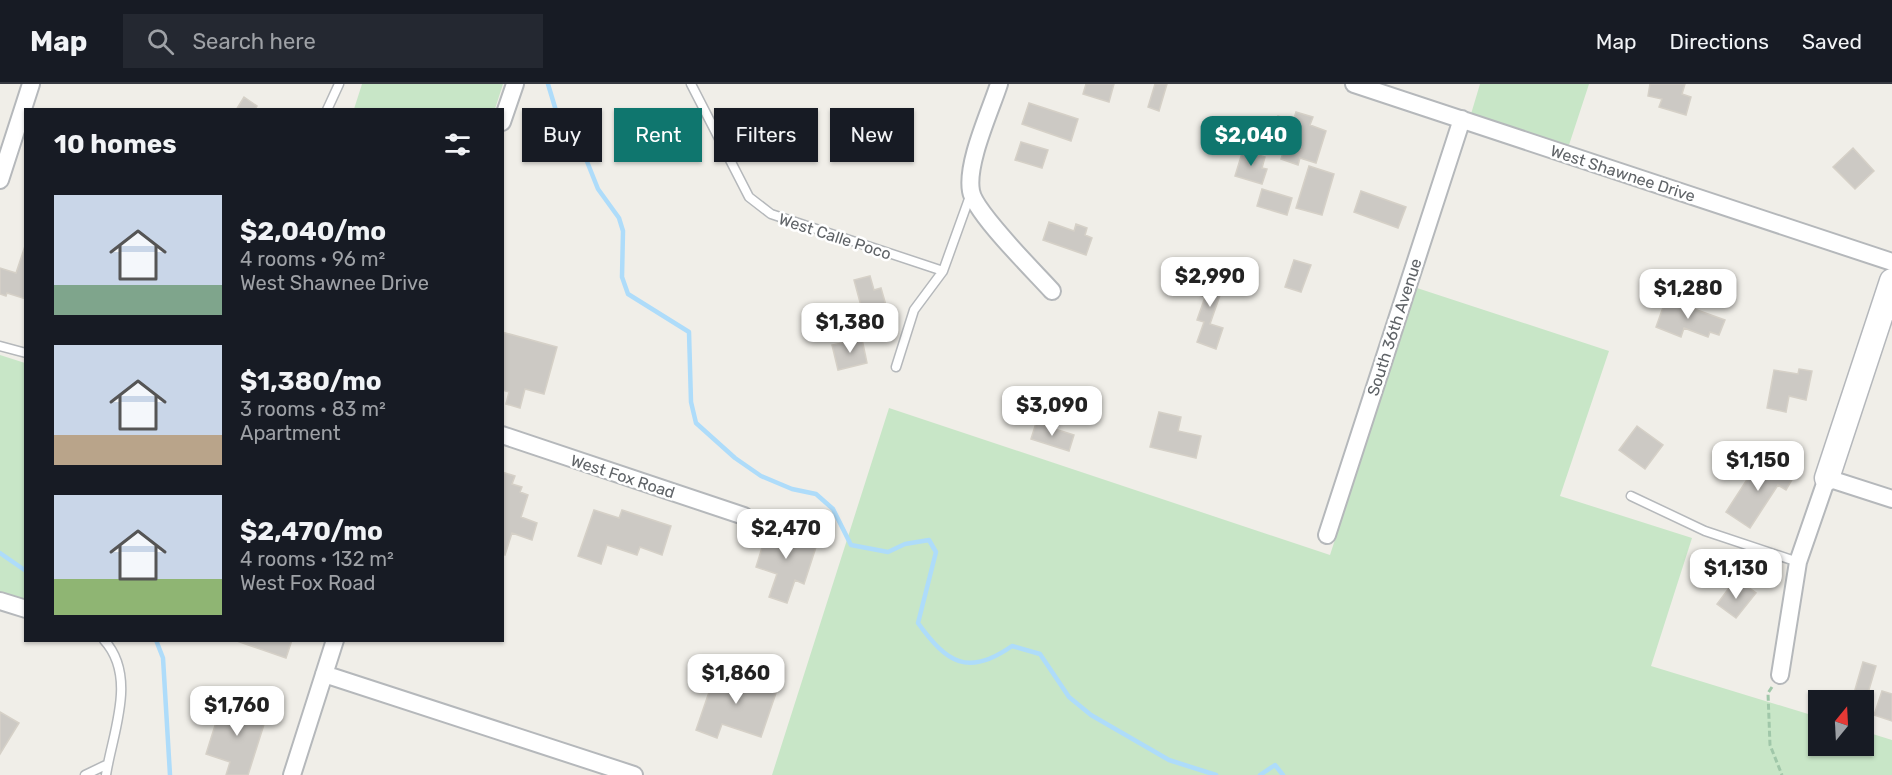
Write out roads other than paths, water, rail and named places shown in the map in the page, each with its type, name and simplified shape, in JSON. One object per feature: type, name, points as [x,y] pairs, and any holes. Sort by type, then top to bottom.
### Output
[{"type":"street","points":[[0,180],[31,84]]},
{"type":"street","points":[[504,116],[515,84]]},
{"type":"street","points":[[999,84],[970,171],[971,193],[995,229],[1052,291]]},
{"type":"street","name":"West Shawnee Drive","points":[[1354,84],[1892,262]]},
{"type":"street","name":"South 36th Avenue","points":[[1327,536],[1462,119]]},
{"type":"street","points":[[1780,675],[1798,561],[1892,281]]},
{"type":"street","name":"West Fox Road","points":[[504,436],[744,516]]},
{"type":"street","points":[[1827,478],[1892,499]]},
{"type":"street","points":[[0,601],[24,608]]},
{"type":"street","points":[[292,775],[334,642]]},
{"type":"street","points":[[324,674],[634,775]]},
{"type":"lane","points":[[328,108],[339,84]]},
{"type":"lane","name":"West Calle Poco","points":[[692,84],[749,197],[771,214],[943,271]]},
{"type":"lane","points":[[896,367],[914,310],[943,271],[971,193]]},
{"type":"lane","points":[[0,346],[24,352]]},
{"type":"lane","points":[[1631,496],[1705,531],[1798,561]]},
{"type":"lane","points":[[105,642],[117,660],[119,680],[118,725],[106,775]]},
{"type":"lane","points":[[85,775],[108,764]]},
{"type":"waterway","points":[[548,84],[560,124],[584,154],[598,189],[619,218],[623,231],[622,277],[628,294],[689,332],[691,402],[696,423],[735,458],[761,476],[792,489],[816,494],[833,509],[851,545],[888,552],[905,544],[929,540],[936,552],[918,623],[939,648],[949,656],[971,663],[997,656],[1012,646],[1040,654],[1069,697],[1091,715],[1169,760],[1216,775]]},
{"type":"waterway","points":[[0,553],[24,570]]},
{"type":"waterway","points":[[157,642],[163,658],[170,775]]},
{"type":"waterway","points":[[1260,775],[1275,765],[1283,775]]}]
